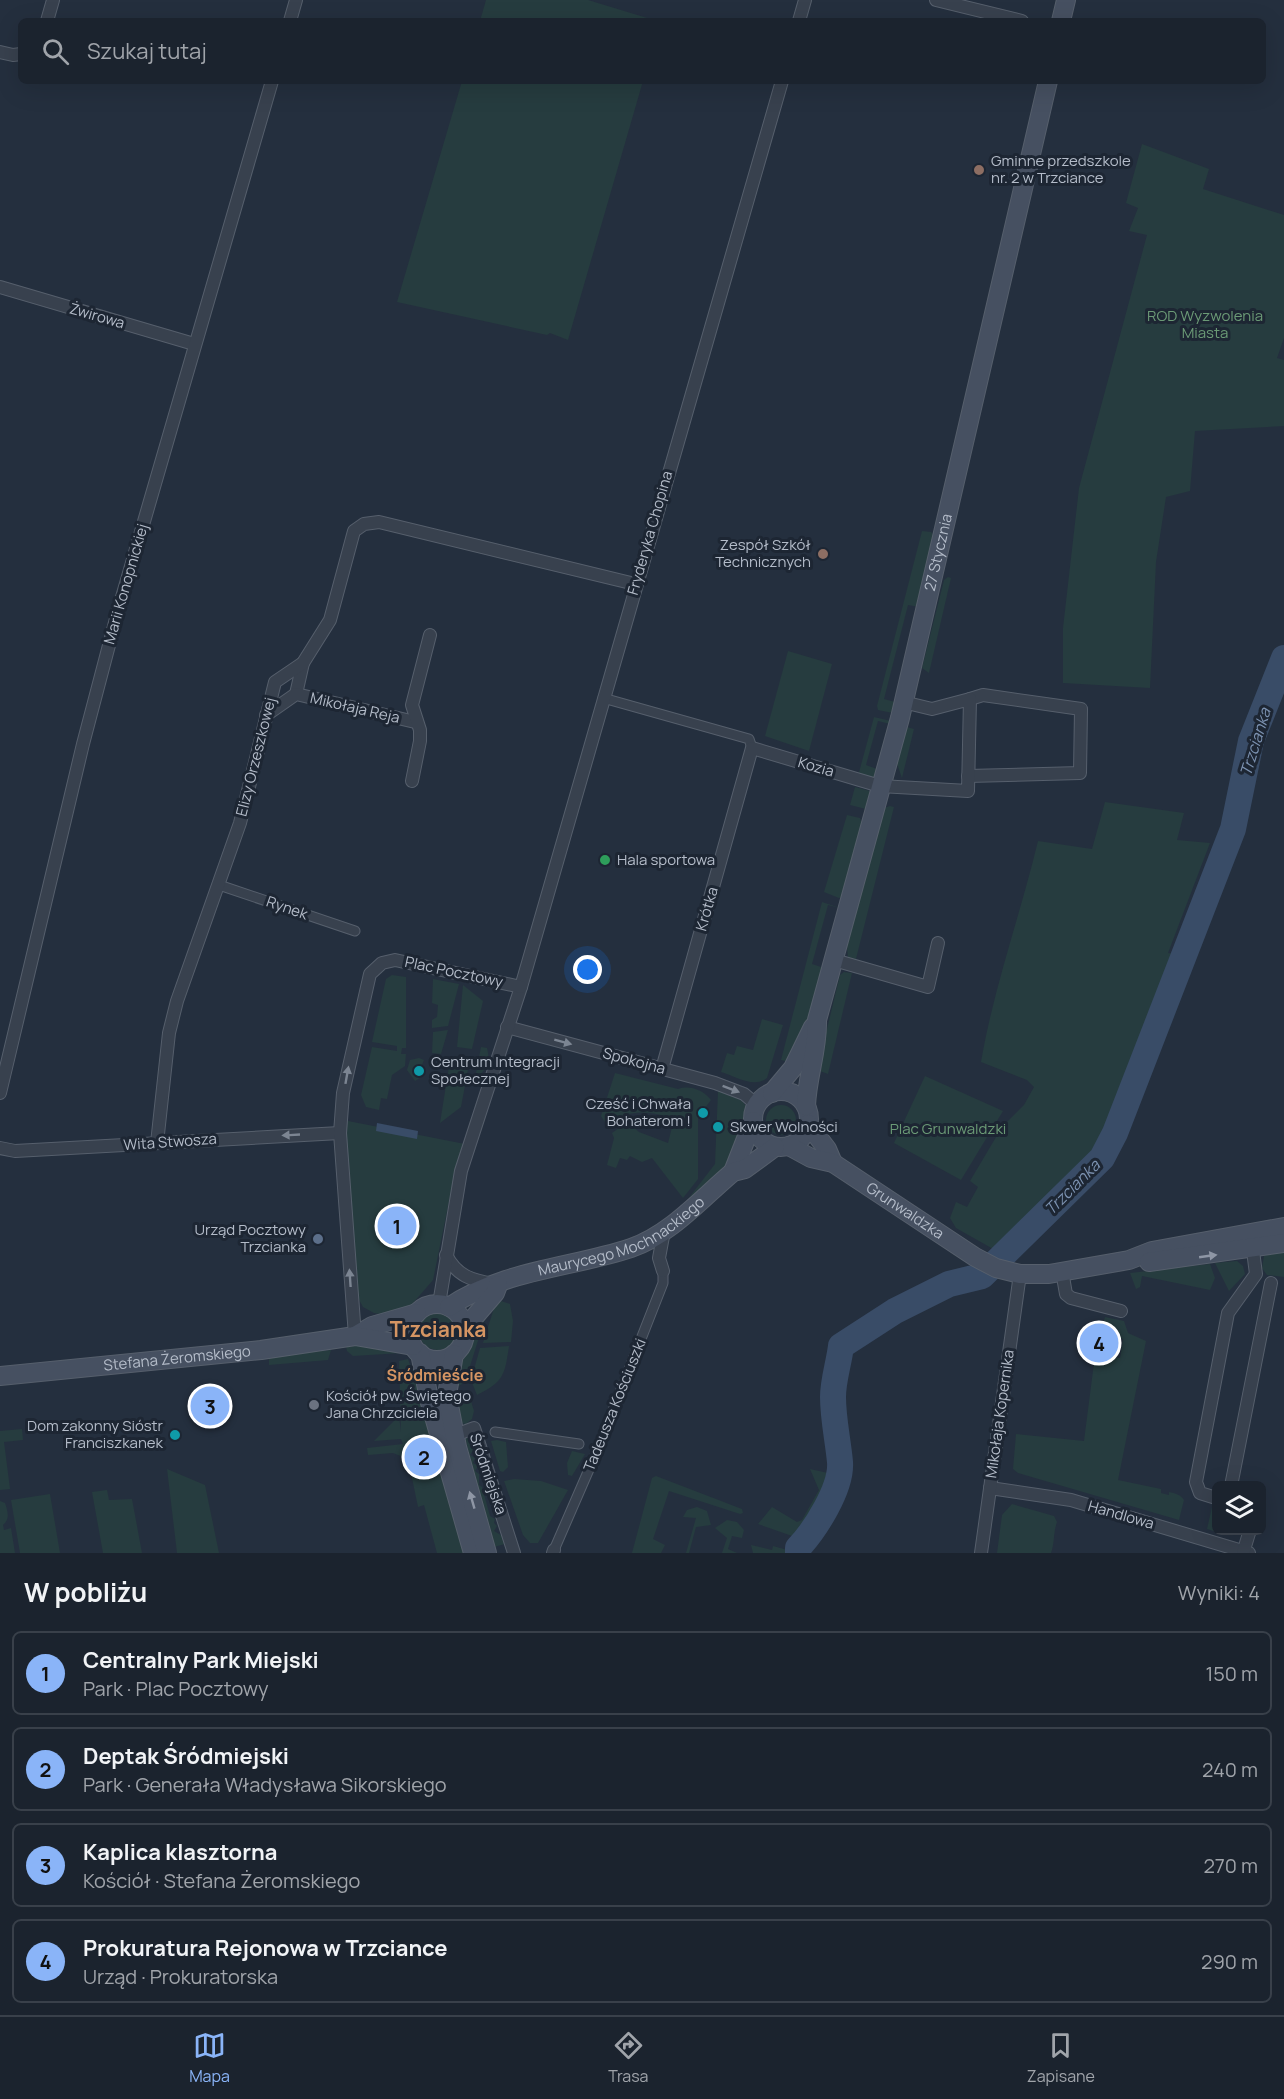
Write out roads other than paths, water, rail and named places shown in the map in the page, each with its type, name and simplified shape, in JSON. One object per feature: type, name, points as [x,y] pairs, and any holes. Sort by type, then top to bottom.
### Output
[{"type":"main road","points":[[1062,18],[1066,0]]},
{"type":"main road","name":"27 Stycznia","points":[[772,1093],[793,1068],[817,1020],[834,960],[903,702],[1047,84]]},
{"type":"main road","name":"27 Stycznia","points":[[807,1115],[808,1073],[818,1037],[817,1020]]},
{"type":"main road","points":[[788,1092],[795,1095],[807,1115],[802,1138],[782,1146],[760,1138],[755,1113],[772,1093],[788,1092]]},
{"type":"main road","name":"Maurycego Mochnackiego","points":[[733,1172],[755,1113]]},
{"type":"main road","name":"Grunwaldzka","points":[[807,1115],[833,1163]]},
{"type":"main road","name":"Grunwaldzka","points":[[782,1146],[811,1158],[833,1163],[975,1257],[1012,1272]]},
{"type":"main road","name":"Maurycego Mochnackiego","points":[[444,1305],[519,1275],[631,1248],[664,1231],[733,1172],[752,1165],[782,1146]]},
{"type":"main road","points":[[1251,1240],[1284,1227]]},
{"type":"main road","points":[[1012,1272],[1062,1271],[1129,1260],[1152,1262],[1284,1234]]},
{"type":"main road","points":[[1251,1240],[1284,1243]]},
{"type":"main road","points":[[465,1328],[495,1293],[498,1285]]},
{"type":"main road","points":[[473,1553],[449,1444],[447,1395],[454,1354],[463,1342],[465,1328],[462,1319],[444,1305],[431,1305],[417,1313],[410,1329],[416,1349],[449,1444],[487,1553]]},
{"type":"main road","name":"Stefana Żeromskiego","points":[[355,1336],[372,1326],[417,1313]]},
{"type":"main road","name":"Stefana Żeromskiego","points":[[0,1376],[261,1350],[355,1336],[416,1349]]},
{"type":"main road","points":[[416,1349],[437,1360],[454,1354]]},
{"type":"street","points":[[47,18],[53,0]]},
{"type":"street","points":[[291,18],[296,0]]},
{"type":"street","points":[[800,18],[805,0]]},
{"type":"street","points":[[936,0],[1010,18]]},
{"type":"street","points":[[0,52],[18,54]]},
{"type":"street","name":"Marii Konopnickiej","points":[[0,1093],[5,1043],[92,711],[194,344],[271,84]]},
{"type":"street","name":"Fryderyka Chopina","points":[[521,987],[635,584],[781,84]]},
{"type":"street","name":"Żwirowa","points":[[0,287],[194,344]]},
{"type":"street","name":"Elizy Orzeszkowej","points":[[157,1143],[169,1033],[190,962],[240,823],[275,682],[303,663],[330,620],[354,531],[364,524],[379,522],[635,584]]},
{"type":"street","name":"Mikołaja Reja","points":[[412,781],[420,730],[415,722],[412,705],[430,635]]},
{"type":"street","name":"Mikołaja Reja","points":[[265,716],[296,694],[303,663]]},
{"type":"street","name":"Mikołaja Reja","points":[[296,694],[415,722]]},
{"type":"street","points":[[903,702],[932,709],[983,695],[1081,709],[1080,773],[968,776],[970,699]]},
{"type":"street","points":[[603,698],[749,739],[752,748]]},
{"type":"street","name":"Kozia","points":[[752,748],[880,786],[968,791],[968,776]]},
{"type":"street","name":"Krótka","points":[[662,1069],[752,748]]},
{"type":"street","name":"Rynek","points":[[219,885],[355,931]]},
{"type":"street","points":[[834,960],[928,987],[938,943]]},
{"type":"street","name":"Plac Pocztowy","points":[[355,1336],[340,1133],[348,1067],[370,974],[382,963],[398,960],[521,987],[461,1171],[446,1255],[444,1305]]},
{"type":"street","name":"Spokojna","points":[[507,1027],[735,1090],[755,1113]]},
{"type":"street","name":"Wita Stwosza","points":[[0,1148],[15,1151],[340,1133]]},
{"type":"street","name":"Tadeusza Kościuszki","points":[[554,1552],[591,1455],[663,1283],[663,1271],[659,1258],[664,1231]]},
{"type":"street","points":[[1212,1497],[1200,1493],[1196,1482],[1228,1312],[1256,1274],[1251,1240]]},
{"type":"street","points":[[631,1248],[648,1251],[659,1258]]},
{"type":"street","points":[[446,1255],[451,1265],[463,1276],[498,1285]]},
{"type":"street","points":[[1062,1271],[1066,1294],[1071,1298],[1121,1311]]},
{"type":"street","name":"Mikołaja Kopernika","points":[[981,1553],[990,1488],[1012,1272]]},
{"type":"street","points":[[1256,1274],[1271,1283],[1284,1286]]},
{"type":"street","points":[[1232,1481],[1271,1283]]},
{"type":"street","name":"Śródmiejska","points":[[449,1444],[474,1428],[514,1553]]},
{"type":"street","points":[[495,1432],[579,1444]]},
{"type":"street","name":"Handlowa","points":[[990,1488],[1071,1500],[1245,1552]]},
{"type":"street","points":[[1245,1552],[1249,1535]]},
{"type":"water","points":[[377,1123],[418,1131],[417,1139],[376,1131]]},
{"type":"waterway","name":"Trzcianka","points":[[798,1553],[798,1548],[812,1531],[837,1484],[840,1462],[833,1397],[841,1346],[895,1311],[949,1284],[982,1276],[1102,1158],[1115,1133],[1233,829],[1251,741],[1284,658]]},
{"type":"place","name":"Gminne przedszkole nr. 2 w Trzciance","points":[[979,170]]},
{"type":"place","name":"Zespół Szkół Technicznych","points":[[823,554]]},
{"type":"place","name":"Hala sportowa","points":[[605,860]]},
{"type":"place","name":"Centrum Integracji Społecznej","points":[[419,1071]]},
{"type":"place","name":"Cześć i Chwała Bohaterom !","points":[[703,1113]]},
{"type":"place","name":"Skwer Wolności","points":[[718,1127]]},
{"type":"place","name":"Centralny Park Miejski","points":[[397,1226]]},
{"type":"place","name":"Urząd Pocztowy Trzcianka","points":[[318,1239]]},
{"type":"place","name":"Prokuratura Rejonowa w Trzciance","points":[[1099,1343]]},
{"type":"place","name":"Kościół pw. Świętego Jana Chrzciciela","points":[[314,1405]]},
{"type":"place","name":"Kaplica klasztorna","points":[[210,1406]]},
{"type":"place","name":"Dom zakonny Sióstr Franciszkanek","points":[[175,1435]]},
{"type":"place","name":"Deptak Śródmiejski","points":[[424,1457]]},
{"type":"district","name":"Trzcianka","points":[[438,1330]]},
{"type":"district","name":"Śródmieście","points":[[435,1375]]},
{"type":"park label","name":"ROD Wyzwolenia Miasta","points":[[1205,324]]},
{"type":"park label","name":"Plac Grunwaldzki","points":[[948,1129]]}]
